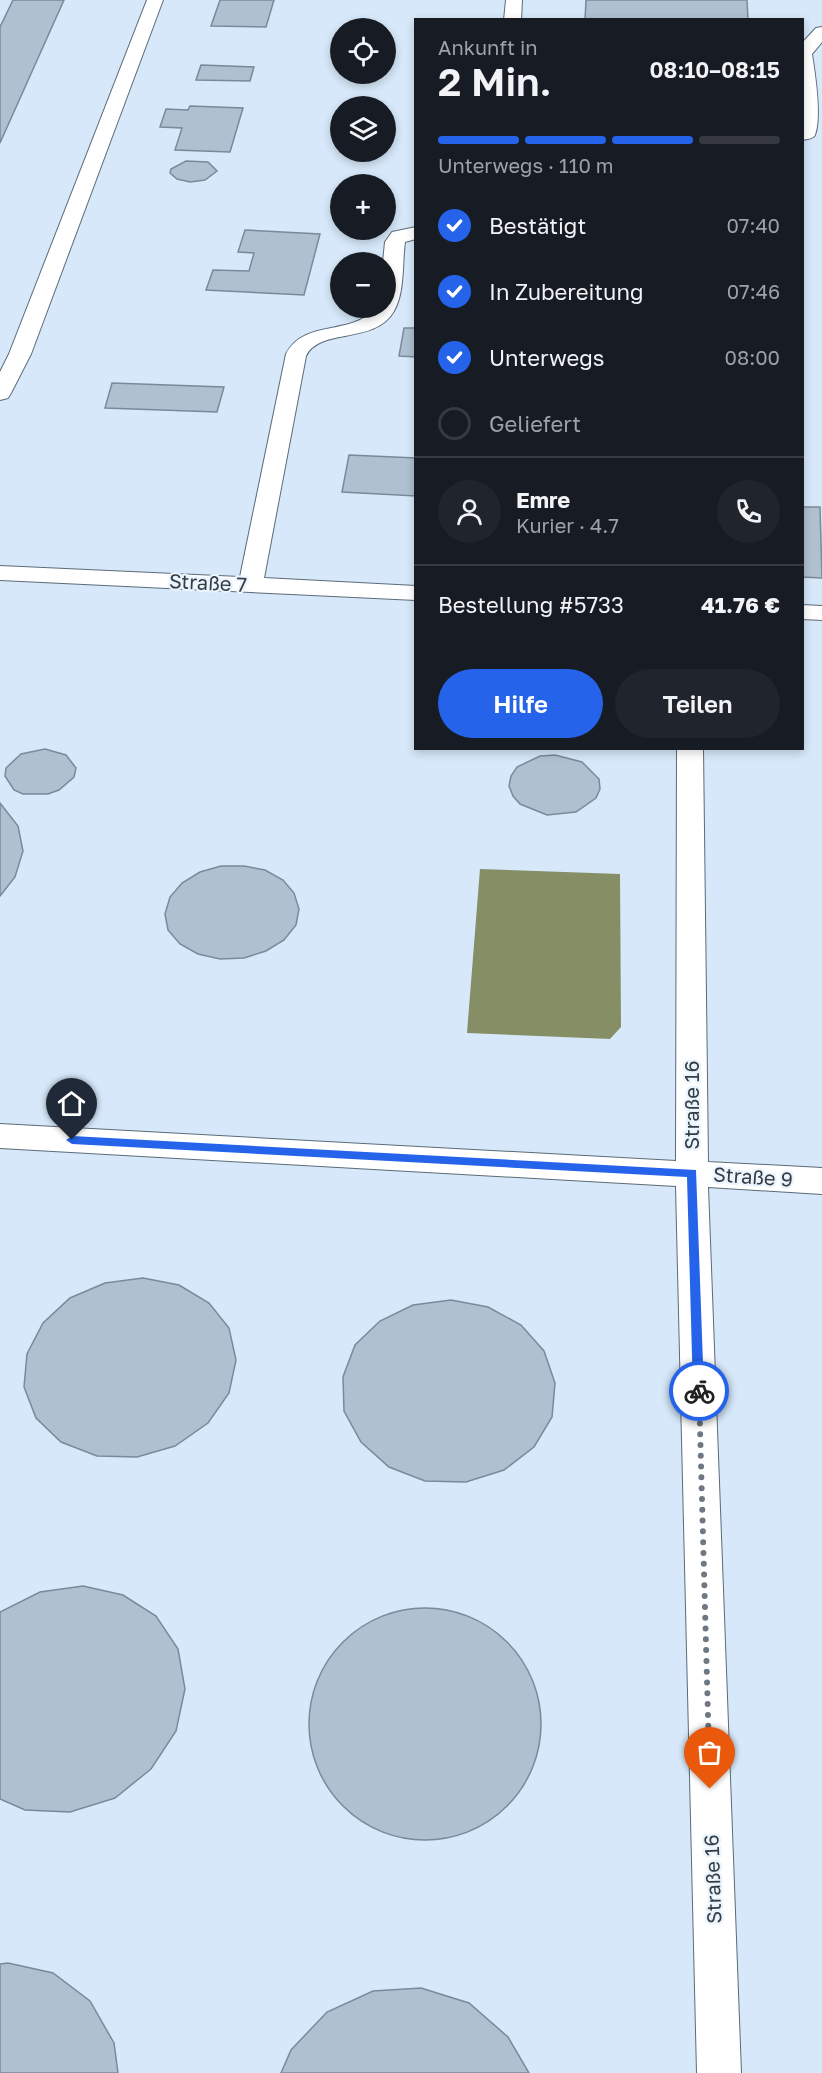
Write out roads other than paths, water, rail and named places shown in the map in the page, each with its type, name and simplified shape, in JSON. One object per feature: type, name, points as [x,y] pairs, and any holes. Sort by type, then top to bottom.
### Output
[{"type":"lane","points":[[0,393],[20,354],[155,0]]},
{"type":"lane","points":[[512,18],[514,0]]},
{"type":"lane","points":[[804,52],[822,33]]},
{"type":"lane","points":[[804,60],[811,106],[811,134]]},
{"type":"lane","points":[[251,585],[294,360],[301,346],[309,340],[354,329],[376,319],[386,310],[395,242],[399,236],[414,233]]},
{"type":"lane","name":"Straße 7","points":[[0,573],[414,592]]},
{"type":"lane","points":[[804,612],[822,613]]},
{"type":"lane","name":"Straße 16","points":[[690,750],[692,1173],[719,2073]]},
{"type":"lane","name":"Straße 9","points":[[0,1136],[822,1181]]}]
